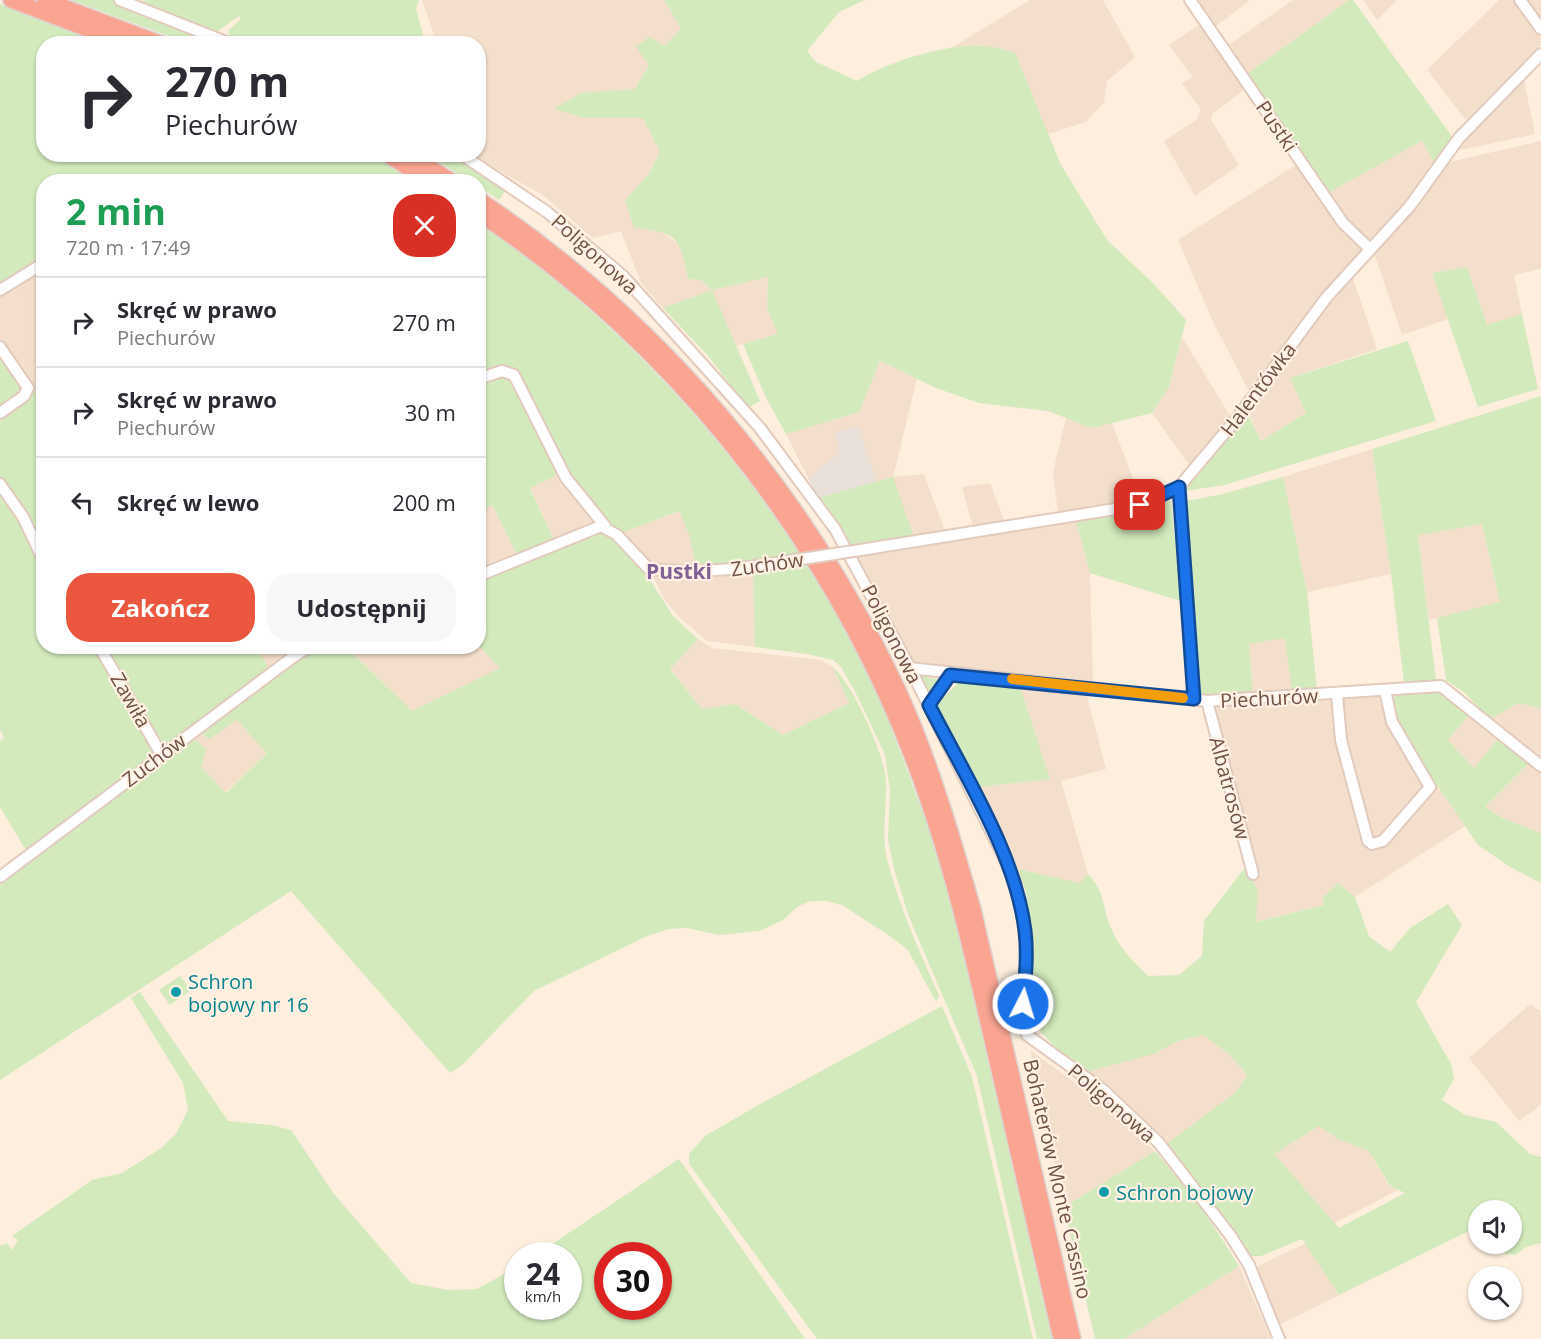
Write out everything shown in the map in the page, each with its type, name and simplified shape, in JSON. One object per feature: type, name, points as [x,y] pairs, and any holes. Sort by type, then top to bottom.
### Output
[{"type":"highway","points":[[11,0],[106,36]]},
{"type":"highway","points":[[45,0],[141,36]]},
{"type":"highway","points":[[399,162],[417,174]]},
{"type":"highway","points":[[422,162],[440,174]]},
{"type":"highway","name":"Bohaterów Monte Cassino","points":[[486,205],[568,264],[618,308],[664,352],[720,414],[773,478],[831,566],[871,634],[923,750],[955,846],[973,909],[1073,1339]]},
{"type":"highway","name":"Bohaterów Monte Cassino","points":[[486,219],[578,287],[655,360],[711,420],[764,484],[795,530],[858,638],[888,697],[929,802],[944,848],[977,975],[1061,1339]]},
{"type":"street","points":[[120,0],[211,36]]},
{"type":"street","name":"Pustki","points":[[1190,0],[1343,223],[1369,248]]},
{"type":"street","points":[[1520,0],[1541,29]]},
{"type":"street","name":"Halentówka","points":[[873,548],[1140,505],[1179,487],[1238,417],[1326,298],[1369,248],[1410,206],[1459,138],[1541,54]]},
{"type":"street","name":"Poligonowa","points":[[473,162],[548,212],[604,258],[651,305],[760,428],[835,529],[929,705],[1014,878],[1026,933],[1027,961],[1022,1018],[1027,1035],[1103,1090],[1159,1143],[1230,1234],[1249,1265],[1279,1339]]},
{"type":"street","points":[[0,290],[36,268]]},
{"type":"street","points":[[0,347],[28,388],[24,396],[0,413]]},
{"type":"street","name":"Zuchów","points":[[486,376],[502,371],[514,375],[561,470],[605,526],[649,569],[728,570],[873,548]]},
{"type":"street","points":[[0,484],[23,517],[36,544]]},
{"type":"street","points":[[1179,487],[1194,699]]},
{"type":"street","points":[[486,573],[596,527],[605,526]]},
{"type":"street","name":"Zawiła","points":[[104,654],[161,754]]},
{"type":"street","name":"Zuchów","points":[[0,876],[161,754],[299,654]]},
{"type":"street","name":"Piechurów","points":[[910,668],[950,675],[1207,701],[1441,686],[1541,766]]},
{"type":"street","points":[[929,705],[950,675]]},
{"type":"street","name":"Piechurów","points":[[1337,694],[1341,740],[1368,841],[1372,844],[1383,841],[1430,787],[1392,722],[1385,690]]},
{"type":"street","name":"Albatrosów","points":[[1207,701],[1253,874]]},
{"type":"shaded area","points":[[422,0],[664,0],[681,28],[649,65],[635,89],[581,93],[584,118],[643,117],[660,152],[649,174],[625,200],[682,248],[688,279],[701,280],[712,290],[663,308],[641,283],[621,231],[593,238],[544,196],[484,162],[486,36],[435,36]]},
{"type":"shaded area","points":[[1030,0],[1103,0],[1135,57],[1107,81],[1104,102],[1086,122],[1048,134],[1015,53],[982,45],[948,50]]},
{"type":"shaded area","points":[[1195,0],[1250,0],[1215,27]]},
{"type":"shaded area","points":[[1293,0],[1349,0],[1247,74],[1227,46]]},
{"type":"shaded area","points":[[1363,0],[1397,0],[1377,20]]},
{"type":"shaded area","points":[[1499,0],[1514,0],[1541,38],[1541,44],[1466,120],[1427,70]]},
{"type":"shaded area","points":[[1525,0],[1541,0],[1541,22]]},
{"type":"shaded area","points":[[1202,23],[1246,89],[1212,114],[1211,120],[1239,165],[1195,196],[1164,141],[1197,119],[1201,110],[1182,83],[1193,77],[1169,45]]},
{"type":"shaded area","points":[[1524,80],[1535,134],[1456,151],[1463,141]]},
{"type":"shaded area","points":[[1422,141],[1434,162],[1405,203],[1369,240],[1348,220],[1328,193]]},
{"type":"shaded area","points":[[1541,141],[1541,269],[1514,275],[1522,314],[1487,325],[1467,267],[1432,273],[1448,319],[1402,335],[1374,253],[1413,210],[1449,162]]},
{"type":"shaded area","points":[[1299,163],[1363,249],[1322,296],[1251,395],[1213,322],[1178,240]]},
{"type":"shaded area","points":[[36,273],[35,391],[0,344],[0,292]]},
{"type":"shaded area","points":[[1352,276],[1377,349],[1290,378],[1306,413],[1261,441],[1249,414],[1332,297]]},
{"type":"shaded area","points":[[768,277],[767,309],[779,334],[735,346],[712,290]]},
{"type":"shaded area","points":[[1182,337],[1231,417],[1190,466],[1152,413],[1169,387]]},
{"type":"shaded area","points":[[880,361],[917,379],[893,477],[924,474],[945,531],[914,537],[818,498],[786,434],[859,412]]},
{"type":"shaded area","points":[[1066,418],[1091,428],[1112,423],[1141,500],[1058,514],[1053,472]]},
{"type":"shaded area","points":[[858,426],[877,482],[818,498],[808,478],[839,453],[836,432]]},
{"type":"shaded area","points":[[1372,449],[1391,574],[1307,592],[1283,477]]},
{"type":"shaded area","points":[[561,473],[596,518],[596,524],[555,542],[530,487]]},
{"type":"shaded area","points":[[990,483],[1004,520],[973,527],[962,487]]},
{"type":"shaded area","points":[[492,504],[518,557],[486,570],[486,507]]},
{"type":"shaded area","points":[[680,511],[689,534],[697,569],[652,566],[619,534]]},
{"type":"shaded area","points":[[1076,521],[1090,573],[1093,682],[928,669],[916,665],[856,557]]},
{"type":"shaded area","points":[[1482,524],[1500,602],[1429,620],[1418,534]]},
{"type":"shaded area","points":[[721,573],[721,576],[726,576],[753,573],[755,647],[707,641],[678,616],[665,600],[653,577],[655,574]]},
{"type":"shaded area","points":[[1286,638],[1292,691],[1253,693],[1249,643]]},
{"type":"shaded area","points":[[698,639],[712,648],[821,660],[833,667],[849,703],[783,735],[735,704],[702,709],[670,668]]},
{"type":"shaded area","points":[[486,653],[501,668],[412,711],[353,654]]},
{"type":"shaded area","points":[[261,654],[290,654],[269,669]]},
{"type":"shaded area","points":[[1020,687],[1086,692],[1106,769],[1061,781],[1088,874],[1080,883],[1018,869],[979,787],[1050,779]]},
{"type":"shaded area","points":[[1394,696],[1400,731],[1465,826],[1355,897],[1338,883],[1324,905],[1255,922],[1258,891],[1249,875],[1258,873],[1212,706]]},
{"type":"shaded area","points":[[1519,703],[1541,708],[1541,760],[1490,719]]},
{"type":"shaded area","points":[[1469,715],[1498,739],[1474,768],[1448,740]]},
{"type":"shaded area","points":[[237,720],[267,753],[225,793],[201,767],[194,738],[201,733],[209,738]]},
{"type":"shaded area","points":[[1529,763],[1541,773],[1541,833],[1502,818],[1485,807]]},
{"type":"shaded area","points":[[1530,1004],[1541,1012],[1541,1105],[1519,1121],[1469,1058]]},
{"type":"shaded area","points":[[1203,1035],[1228,1053],[1247,1075],[1237,1092],[1165,1145],[1115,1094],[1086,1072],[1154,1054],[1180,1040]]},
{"type":"shaded area","points":[[1030,1050],[1107,1106],[1155,1151],[1064,1207]]},
{"type":"shaded area","points":[[1319,1126],[1338,1139],[1369,1151],[1389,1186],[1398,1190],[1333,1224],[1274,1154]]},
{"type":"shaded area","points":[[1306,1243],[1339,1295],[1277,1326],[1256,1267]]},
{"type":"shaded area","points":[[1239,1266],[1271,1339],[1124,1339]]},
{"type":"green space","points":[[71,0],[112,0],[204,36],[169,36]]},
{"type":"green space","points":[[419,0],[416,9],[423,36],[229,36],[228,31],[241,19],[239,16],[215,33],[139,5],[141,1]]},
{"type":"green space","points":[[664,0],[865,0],[839,12],[807,51],[816,62],[857,81],[884,67],[935,51],[968,46],[987,46],[1015,53],[1061,165],[1107,240],[1153,283],[1186,320],[1169,387],[1152,413],[1091,428],[1048,411],[979,403],[936,388],[880,361],[859,412],[786,434],[767,400],[743,344],[778,334],[767,309],[768,277],[712,290],[701,280],[688,279],[679,245],[668,235],[634,228],[625,200],[649,174],[660,152],[643,118],[584,118],[554,109],[581,93],[635,89],[649,65],[636,47],[649,37],[665,46],[681,28]]},
{"type":"green space","points":[[1349,0],[1353,0],[1453,138],[1434,162],[1422,141],[1328,193],[1247,74]]},
{"type":"green space","points":[[0,4],[88,36],[36,36],[36,162],[383,162],[405,174],[36,174],[36,265],[0,287]]},
{"type":"green space","points":[[439,162],[466,162],[485,174],[459,174]]},
{"type":"green space","points":[[486,175],[507,188],[499,200],[486,191]]},
{"type":"green space","points":[[486,227],[571,293],[655,373],[695,415],[732,460],[800,554],[744,565],[697,569],[689,534],[679,511],[619,534],[574,486],[514,373],[486,377]]},
{"type":"green space","points":[[1467,267],[1487,325],[1522,314],[1538,389],[1478,407],[1432,273]]},
{"type":"green space","points":[[712,290],[760,401],[748,408],[709,357],[663,308]]},
{"type":"green space","points":[[1408,341],[1436,421],[1224,485],[1185,491],[1184,486],[1248,414],[1261,441],[1306,413],[1290,378]]},
{"type":"green space","points":[[0,352],[24,391],[0,411]]},
{"type":"green space","points":[[507,373],[561,473],[530,488],[555,542],[518,557],[492,505],[486,508],[486,379]]},
{"type":"green space","points":[[36,390],[36,545],[0,481],[0,416]]},
{"type":"green space","points":[[1541,396],[1541,708],[1519,703],[1490,719],[1465,693],[1446,680],[1437,618],[1500,602],[1482,524],[1418,535],[1436,680],[1404,683],[1391,574],[1372,449]]},
{"type":"green space","points":[[893,477],[914,537],[849,545],[818,498]]},
{"type":"green space","points":[[1283,477],[1307,592],[1317,690],[1292,691],[1285,638],[1249,644],[1253,693],[1201,694],[1186,501],[1223,494]]},
{"type":"green space","points":[[0,488],[21,517],[36,548],[36,654],[101,654],[155,752],[153,757],[27,852],[0,807],[0,741],[4,737],[0,730]]},
{"type":"green space","points":[[1171,500],[1181,601],[1090,573],[1076,521],[1144,511]]},
{"type":"green space","points":[[609,530],[643,569],[673,616],[698,639],[670,669],[702,709],[735,704],[783,735],[849,703],[833,667],[841,676],[867,721],[880,755],[886,781],[884,830],[887,859],[903,911],[939,995],[936,1002],[908,950],[842,905],[826,901],[810,901],[797,907],[783,920],[759,931],[719,935],[687,928],[668,929],[645,937],[534,991],[461,1066],[450,1073],[291,891],[0,1080],[0,880],[194,738],[206,749],[201,767],[226,793],[267,753],[237,720],[209,739],[201,733],[201,729],[250,690],[306,654],[353,654],[412,711],[500,668],[486,653],[486,575],[587,533]]},
{"type":"green space","points":[[807,565],[839,618],[882,704],[933,839],[957,925],[1052,1339],[1037,1339],[977,1076],[909,917],[894,869],[888,839],[890,791],[885,755],[858,697],[841,667],[833,660],[755,647],[753,573]]},
{"type":"green space","points":[[105,654],[261,654],[269,669],[167,747],[162,747]]},
{"type":"green space","points":[[918,675],[941,680],[930,696],[928,695]]},
{"type":"green space","points":[[961,680],[1020,687],[1050,779],[979,787],[936,705]]},
{"type":"green space","points":[[1441,692],[1469,715],[1448,740],[1474,768],[1498,739],[1529,763],[1485,807],[1502,818],[1541,833],[1541,883],[1510,867],[1478,845],[1400,731],[1394,696]]},
{"type":"green space","points":[[1246,866],[1258,891],[1256,922],[1324,905],[1323,897],[1338,883],[1355,897],[1369,936],[1390,952],[1410,928],[1448,904],[1462,925],[1416,1002],[1451,1064],[1454,1079],[1442,1100],[1465,1115],[1496,1122],[1530,1154],[1541,1157],[1541,1243],[1522,1250],[1522,1200],[1468,1200],[1468,1231],[1339,1295],[1302,1239],[1261,1256],[1251,1256],[1207,1194],[1165,1145],[1236,1092],[1247,1075],[1228,1053],[1203,1035],[1180,1040],[1154,1054],[1086,1072],[1065,1058],[1041,1032],[1033,1001],[1027,896],[1018,869],[1080,883],[1088,874],[1100,893],[1117,941],[1148,976],[1179,975],[1202,956],[1204,921]],"holes":[[[1319,1126],[1338,1139],[1369,1151],[1390,1186],[1405,1193],[1339,1228],[1274,1154]]]},
{"type":"green space","points":[[180,976],[191,990],[170,1005],[159,990]]},
{"type":"green space","points":[[140,992],[228,1121],[271,1125],[291,1130],[334,1194],[411,1283],[448,1290],[477,1289],[504,1274],[504,1320],[582,1320],[582,1242],[555,1242],[679,1159],[805,1339],[0,1339],[0,1246],[7,1243],[12,1250],[18,1240],[12,1236],[92,1180],[122,1173],[160,1149],[176,1134],[188,1110],[183,1083],[131,998]]},
{"type":"green space","points":[[942,1006],[972,1077],[1033,1339],[817,1339],[689,1164],[689,1154],[705,1136]]},
{"type":"green space","points":[[1155,1151],[1200,1205],[1239,1266],[1124,1339],[1095,1339],[1064,1207]]},
{"type":"slow traffic","points":[[1012,679],[1183,698]]},
{"type":"place","name":"Schron bojowy nr 16","points":[[176,992]]},
{"type":"place","name":"Schron bojowy","points":[[1104,1192]]},
{"type":"district","name":"Pustki","points":[[679,571]]},
{"type":"route","points":[[1023,1004],[1027,961],[1026,933],[1014,878],[929,705],[950,675],[993,677],[1194,699],[1179,487],[1140,505]]}]
